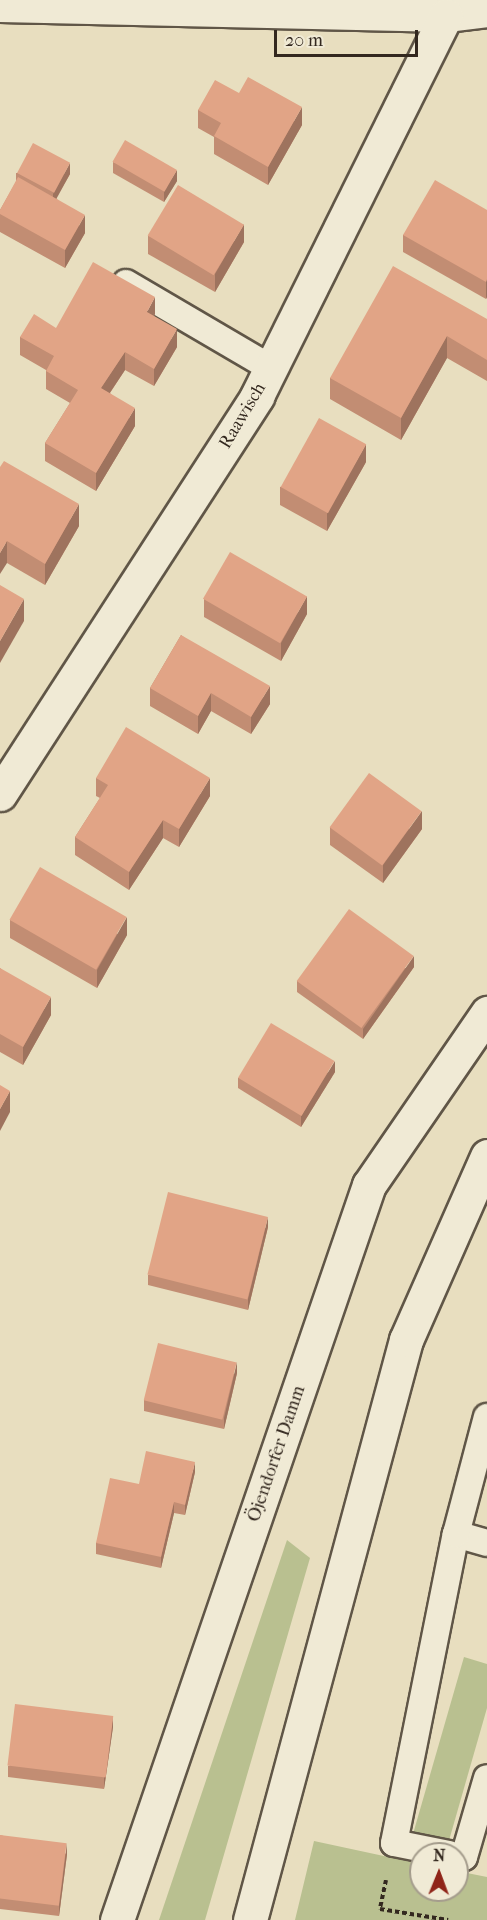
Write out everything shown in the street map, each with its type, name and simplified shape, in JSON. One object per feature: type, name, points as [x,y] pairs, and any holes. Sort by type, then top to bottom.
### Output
[{"type":"street","points":[[0,5],[446,15],[487,10]]},
{"type":"street","name":"Raawisch","points":[[0,794],[257,396],[446,15]]},
{"type":"street","name":"Öjendorfer Damm","points":[[117,1920],[369,1185],[487,1013]]},
{"type":"street","points":[[250,1920],[406,1340],[487,1156]]},
{"type":"lane","points":[[104,270],[271,369]]},
{"type":"lane","points":[[409,1846],[394,1843],[456,1534],[487,1417]]},
{"type":"lane","points":[[456,1534],[487,1543]]},
{"type":"lane","points":[[468,1842],[487,1778]]},
{"type":"path","points":[[394,1843],[380,1909],[448,1920]]},
{"type":"green space","points":[[287,1540],[310,1558],[205,1920],[159,1920]]},
{"type":"green space","points":[[464,1657],[487,1664],[487,1708],[449,1842],[413,1834]]},
{"type":"green space","points":[[314,1841],[409,1861],[409,1902],[469,1902],[469,1873],[487,1877],[487,1920],[295,1920]]},
{"type":"building","points":[[248,77],[302,107],[268,167],[214,136],[221,123],[198,110],[215,80],[239,93]]},
{"type":"building","points":[[125,140],[177,170],[164,192],[112,162]]},
{"type":"building","points":[[33,143],[70,163],[54,193],[17,173]]},
{"type":"building","points":[[18,177],[85,215],[65,250],[0,214]]},
{"type":"building","points":[[435,180],[487,210],[486,282],[403,235]]},
{"type":"building","points":[[178,185],[244,225],[214,275],[148,236]]},
{"type":"building","points":[[93,262],[155,297],[147,312],[177,329],[154,369],[125,352],[101,388],[135,408],[96,473],[45,443],[78,390],[46,371],[54,356],[20,337],[34,314],[56,328]]},
{"type":"building","points":[[393,266],[487,319],[487,360],[447,336],[401,418],[330,378]]},
{"type":"building","points":[[319,418],[366,444],[328,513],[281,487]]},
{"type":"building","points":[[4,461],[79,504],[45,564],[7,541],[0,553],[0,467]]},
{"type":"building","points":[[230,552],[307,596],[280,643],[203,599]]},
{"type":"building","points":[[0,585],[24,599],[0,641]]},
{"type":"building","points":[[181,635],[270,686],[251,717],[211,693],[198,716],[150,688]]},
{"type":"building","points":[[126,727],[210,778],[179,829],[163,820],[129,872],[75,837],[108,785],[96,778]]},
{"type":"building","points":[[369,773],[422,811],[382,865],[330,827]]},
{"type":"building","points":[[40,867],[127,917],[96,970],[10,920]]},
{"type":"building","points":[[349,909],[414,956],[361,1028],[297,981]]},
{"type":"building","points":[[0,968],[51,997],[23,1047],[0,1034]]},
{"type":"building","points":[[271,1023],[334,1061],[301,1116],[238,1078]]},
{"type":"building","points":[[0,1085],[10,1091],[0,1109]]},
{"type":"building","points":[[168,1192],[268,1217],[247,1299],[147,1274]]},
{"type":"building","points":[[158,1343],[237,1363],[222,1420],[144,1400]]},
{"type":"building","points":[[146,1451],[195,1462],[185,1505],[174,1502],[161,1557],[96,1543],[110,1478],[139,1484]]},
{"type":"building","points":[[15,1704],[113,1716],[106,1778],[7,1766]]},
{"type":"building","points":[[0,1835],[67,1843],[59,1906],[0,1898]]}]
